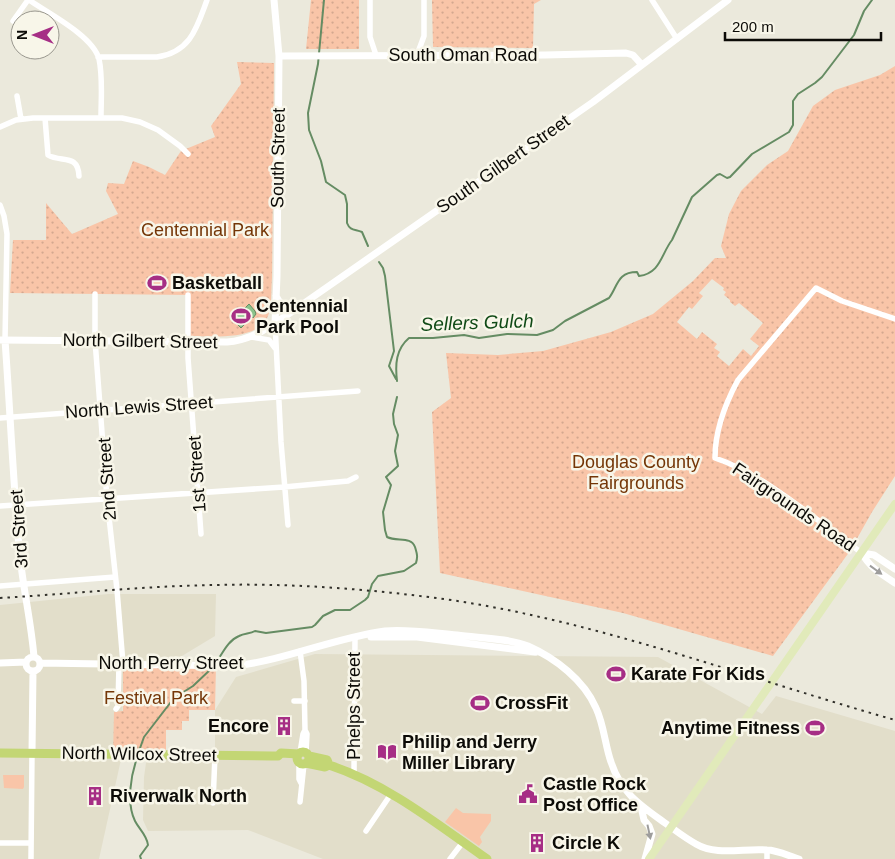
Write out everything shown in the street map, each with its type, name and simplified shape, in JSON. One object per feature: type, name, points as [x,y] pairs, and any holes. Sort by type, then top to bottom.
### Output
[{"type":"main road","points":[[647,859],[895,504]]},
{"type":"main road","name":"North Wilcox Street","points":[[0,753],[215,756],[278,756],[281,753],[303,758]]},
{"type":"main road","points":[[303,758],[327,760],[329,765],[354,774],[391,794],[487,859]]},
{"type":"street","points":[[20,10],[28,0],[72,28],[93,48],[98,57],[101,117]]},
{"type":"street","points":[[98,57],[158,57],[180,49],[193,35],[208,0]]},
{"type":"street","name":"South Street","points":[[274,0],[279,56],[275,323],[284,487],[288,525]]},
{"type":"street","points":[[370,0],[370,37],[376,55]]},
{"type":"street","points":[[417,55],[424,36],[424,0]]},
{"type":"street","points":[[652,0],[677,39]]},
{"type":"street","name":"South Gilbert Street","points":[[275,323],[593,102],[728,0]]},
{"type":"street","name":"South Oman Road","points":[[279,56],[545,56],[626,52],[633,55],[642,65]]},
{"type":"street","points":[[17,96],[21,119]]},
{"type":"street","points":[[45,118],[48,155],[74,162],[78,167],[79,176]]},
{"type":"street","points":[[0,127],[21,119],[122,118],[149,125],[169,137],[188,154]]},
{"type":"street","name":"3rd Street","points":[[0,205],[6,224],[3,251],[2,340],[23,584],[31,621],[34,657]]},
{"type":"street","name":"Fairgrounds Road","points":[[862,553],[765,483],[738,467],[715,458],[715,446],[718,430],[738,380],[816,288],[834,298],[895,319]]},
{"type":"street","name":"2nd Street","points":[[96,294],[95,340],[121,664],[118,706],[116,709]]},
{"type":"street","name":"1st Street","points":[[188,295],[188,341],[201,534]]},
{"type":"street","points":[[276,296],[284,306],[290,308],[300,306]]},
{"type":"street","name":"North Gilbert Street","points":[[2,340],[227,342],[251,336],[275,323]]},
{"type":"street","points":[[251,336],[269,340],[276,350]]},
{"type":"street","name":"North Lewis Street","points":[[0,418],[358,391]]},
{"type":"street","points":[[0,506],[284,487],[356,478]]},
{"type":"street","points":[[862,553],[874,555],[895,569]]},
{"type":"street","points":[[862,553],[872,568],[895,583]]},
{"type":"street","points":[[0,586],[115,577]]},
{"type":"street","name":"North Perry Street","points":[[40,664],[235,666],[258,662],[355,637],[417,637],[538,652],[566,670],[581,684],[590,697],[599,716],[608,755],[614,770],[625,790],[641,806]]},
{"type":"street","name":"Phelps Street","points":[[354,774],[355,637]]},
{"type":"street","points":[[300,651],[304,681],[305,730],[307,734],[299,779],[301,782],[300,802]]},
{"type":"street","points":[[0,662],[26,662],[34,657],[38,659],[40,664],[33,671]]},
{"type":"street","points":[[26,662],[27,668],[33,671]]},
{"type":"street","points":[[31,859],[33,671]]},
{"type":"street","points":[[294,701],[305,701]]},
{"type":"street","points":[[213,803],[215,756]]},
{"type":"street","points":[[366,830],[391,794]]},
{"type":"street","points":[[641,806],[695,844],[707,848],[768,850],[799,859]]},
{"type":"street","points":[[641,806],[644,820],[652,834],[647,859]]},
{"type":"street","points":[[450,859],[463,842]]},
{"type":"street","points":[[0,843],[31,844]]},
{"type":"street","points":[[767,859],[768,850]]},
{"type":"shaded area","name":"Centennial Park Pool","points":[[249,304],[256,314],[253,318],[249,314],[245,318],[246,323],[241,328],[233,320]]},
{"type":"shaded area","points":[[108,594],[216,594],[215,636],[167,665],[123,664],[122,755],[99,859],[0,859],[0,605]]},
{"type":"shaded area","points":[[315,654],[658,657],[762,714],[776,696],[895,731],[895,859],[323,859],[248,830],[148,831],[143,820],[144,777],[146,763],[152,755],[215,755],[215,710],[236,677]]},
{"type":"green space","points":[[311,0],[359,0],[359,49],[306,49]]},
{"type":"green space","points":[[432,0],[541,0],[534,4],[533,48],[433,47]]},
{"type":"green space","name":"Centennial Park","points":[[237,62],[274,63],[272,278],[270,309],[264,322],[256,329],[246,333],[222,336],[188,336],[188,295],[10,293],[13,240],[46,240],[46,203],[72,234],[118,214],[106,191],[108,183],[124,184],[133,161],[165,175],[181,151],[215,137],[211,126],[241,84]]},
{"type":"green space","name":"Douglas County Fairgrounds","points":[[895,66],[895,476],[850,551],[773,656],[623,613],[440,573],[432,412],[451,398],[446,353],[498,355],[543,351],[611,332],[653,314],[693,281],[715,258],[726,258],[721,246],[729,214],[741,191],[767,165],[788,151],[813,106],[835,90],[880,75]],"holes":[[[712,279],[724,288],[723,290],[726,292],[724,295],[730,302],[735,306],[739,303],[763,323],[750,339],[759,346],[751,356],[743,349],[729,366],[717,356],[720,352],[714,348],[717,344],[702,332],[697,339],[677,322],[689,307],[692,309],[703,296],[699,293]]]},
{"type":"green space","name":"Festival Park","points":[[123,664],[216,665],[215,710],[189,710],[189,721],[182,721],[182,730],[166,730],[166,755],[113,755],[114,712],[123,711]]},
{"type":"green space","points":[[3,775],[24,775],[23,789],[4,788]]},
{"type":"green space","points":[[456,808],[463,813],[491,814],[491,821],[480,837],[482,842],[479,846],[445,822]]},
{"type":"waterway","points":[[324,0],[318,64],[308,113],[309,130],[321,161],[326,182],[345,195],[348,226],[351,229],[362,232],[368,246]]},
{"type":"waterway","name":"Sellers Gulch","points":[[397,381],[397,357],[401,347],[409,338],[464,335],[479,338],[507,334],[537,335],[553,330],[565,321],[609,298],[619,280],[625,274],[637,272],[639,276],[652,271],[660,262],[672,240],[692,197],[717,175],[730,177],[752,154],[789,132],[793,125],[793,101],[798,94],[822,77],[854,35],[864,11],[872,0]]},
{"type":"waterway","points":[[379,262],[385,276],[394,351],[389,366],[396,379]]},
{"type":"waterway","name":"Sellers Gulch","points":[[215,664],[235,638],[255,631],[266,633],[312,627],[323,616],[335,610],[350,610],[365,600],[378,576],[404,571],[416,563],[417,555],[413,544],[407,540],[387,537],[385,530],[383,512],[391,485],[386,477],[398,466],[395,451],[398,435],[393,414],[397,397]]},
{"type":"waterway","name":"Sellers Gulch","points":[[139,751],[144,737],[174,698],[193,686],[212,668]]},
{"type":"waterway","name":"Sellers Gulch","points":[[137,758],[131,781],[130,798],[132,814],[148,845],[140,856],[141,859]]},
{"type":"railway","points":[[0,598],[161,587],[272,585],[329,587],[444,599],[558,621],[615,636],[895,720]]},
{"type":"place","name":"Basketball","points":[[157,283]]},
{"type":"place","name":"Centennial Park Pool","points":[[241,316]]},
{"type":"place","name":"Karate For Kids","points":[[616,674]]},
{"type":"place","name":"CrossFit","points":[[480,703]]},
{"type":"place","name":"Encore","points":[[284,726]]},
{"type":"place","name":"Anytime Fitness","points":[[815,728]]},
{"type":"place","name":"Philip and Jerry Miller Library","points":[[387,752]]},
{"type":"place","name":"Castle Rock Post Office","points":[[528,794]]},
{"type":"place","name":"Riverwalk North","points":[[95,796]]},
{"type":"place","name":"Circle K","points":[[537,843]]}]
